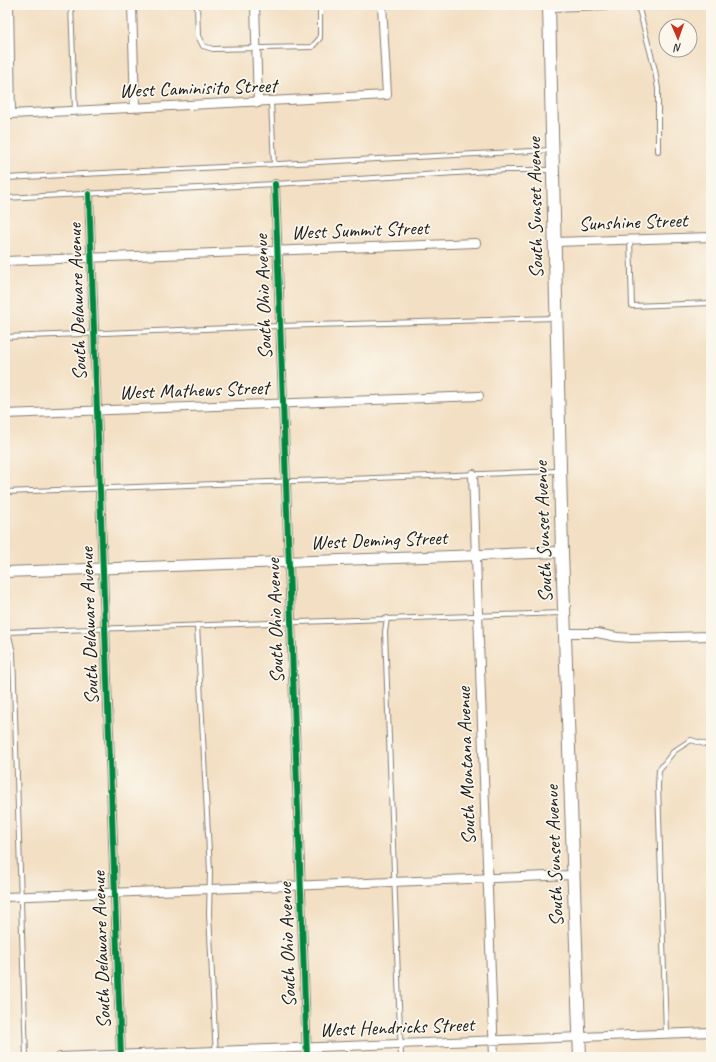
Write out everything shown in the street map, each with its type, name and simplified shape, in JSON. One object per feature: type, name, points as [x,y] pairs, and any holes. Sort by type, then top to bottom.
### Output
[{"type":"main road","name":"South Sunset Avenue","points":[[550,6],[562,552],[580,1057]]},
{"type":"street","name":"West Caminisito Street","points":[[9,5],[11,114],[387,95],[382,5]]},
{"type":"street","points":[[132,5],[135,107]]},
{"type":"street","points":[[255,5],[258,102]]},
{"type":"street","points":[[550,6],[606,5]]},
{"type":"street","name":"South Ohio Avenue","points":[[275,184],[307,1057]]},
{"type":"street","name":"South Delaware Avenue","points":[[89,194],[121,1056]]},
{"type":"street","name":"Sunshine Street","points":[[555,242],[711,237]]},
{"type":"street","name":"West Summit Street","points":[[5,261],[476,243]]},
{"type":"street","name":"West Mathews Street","points":[[5,414],[479,396]]},
{"type":"street","name":"South Montana Avenue","points":[[473,474],[494,1057]]},
{"type":"street","name":"West Deming Street","points":[[5,572],[562,552]]},
{"type":"street","points":[[565,633],[597,633],[631,638],[711,636]]},
{"type":"street","points":[[5,897],[573,875]]},
{"type":"street","name":"West Hendricks Street","points":[[60,1057],[216,1054],[307,1048],[711,1032]]},
{"type":"lane","points":[[71,5],[75,110]]},
{"type":"lane","points":[[197,5],[198,36],[203,46],[213,49],[312,47],[320,38],[320,5]]},
{"type":"lane","points":[[638,5],[655,70],[658,89],[658,151]]},
{"type":"lane","points":[[271,102],[274,164]]},
{"type":"lane","points":[[5,178],[553,150]]},
{"type":"lane","points":[[5,198],[506,170],[553,170]]},
{"type":"lane","points":[[630,239],[632,306],[711,303]]},
{"type":"lane","points":[[5,337],[280,326],[557,318]]},
{"type":"lane","points":[[5,492],[286,480],[560,471]]},
{"type":"lane","points":[[26,1057],[17,816],[13,653],[6,632],[564,612]]},
{"type":"lane","points":[[386,618],[385,639],[401,1057]]},
{"type":"lane","points":[[197,625],[210,889],[209,914],[216,1054]]},
{"type":"lane","points":[[666,1034],[658,786],[659,770],[674,751],[691,740],[711,746]]},
{"type":"cycle path","points":[[275,184],[307,1057]]},
{"type":"cycle path","points":[[89,194],[121,1057]]}]
